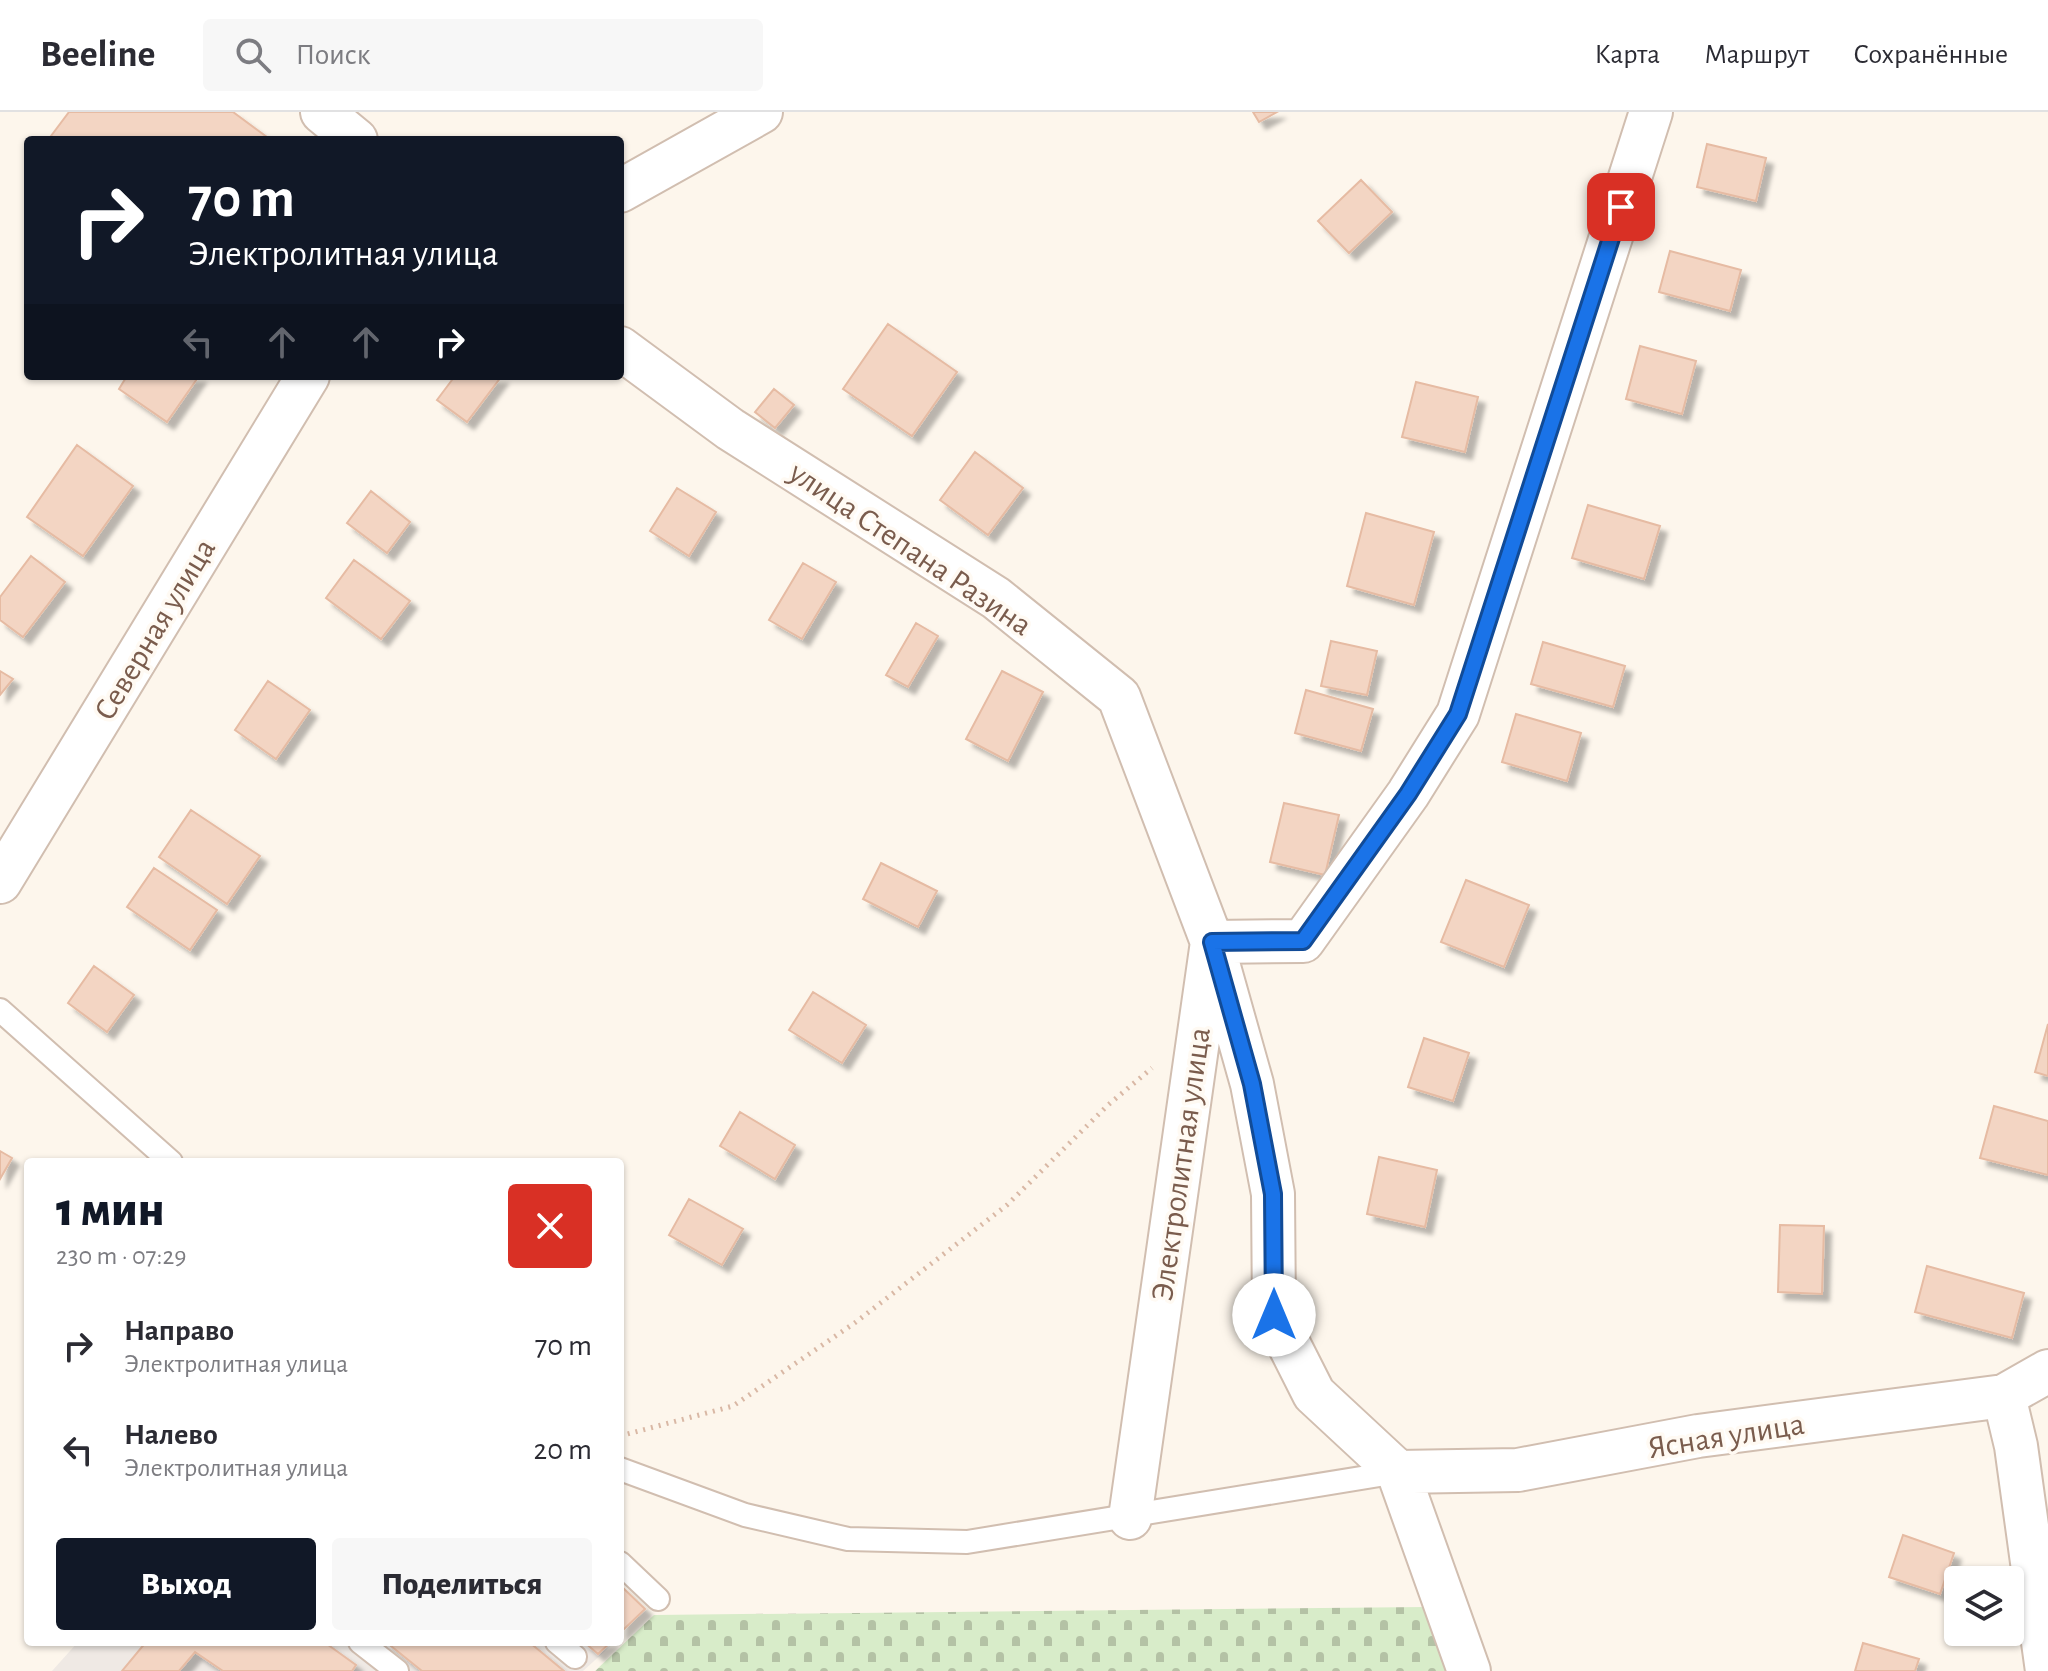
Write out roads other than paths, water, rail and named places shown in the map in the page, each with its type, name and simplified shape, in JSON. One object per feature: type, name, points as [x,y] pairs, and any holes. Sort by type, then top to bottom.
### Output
[{"type":"street","points":[[322,112],[351,136]]},
{"type":"street","points":[[624,189],[761,112]]},
{"type":"street","points":[[1212,942],[1303,941],[1408,794],[1458,714],[1645,114]]},
{"type":"street","name":"улица Степана Разина","points":[[624,350],[737,418],[996,598],[1119,697],[1212,942],[1252,1084],[1273,1194],[1274,1315],[1314,1394],[1398,1472],[1469,1671]]},
{"type":"street","name":"Северная улица","points":[[0,882],[306,380]]},
{"type":"street","name":"Электролитная улица","points":[[1130,1518],[1212,942]]},
{"type":"street","name":"Ясная улица","points":[[1398,1472],[1518,1470],[1698,1436],[2004,1396],[2048,1371]]},
{"type":"street","points":[[2004,1396],[2016,1446],[2047,1671]]},
{"type":"lane","points":[[0,1010],[166,1158]]},
{"type":"lane","points":[[624,1470],[745,1515],[848,1539],[967,1542],[1130,1518],[1398,1472]]},
{"type":"lane","points":[[624,1567],[658,1599]]},
{"type":"lane","points":[[363,1646],[374,1664],[397,1671]]},
{"type":"lane","points":[[562,1646],[575,1657]]}]
